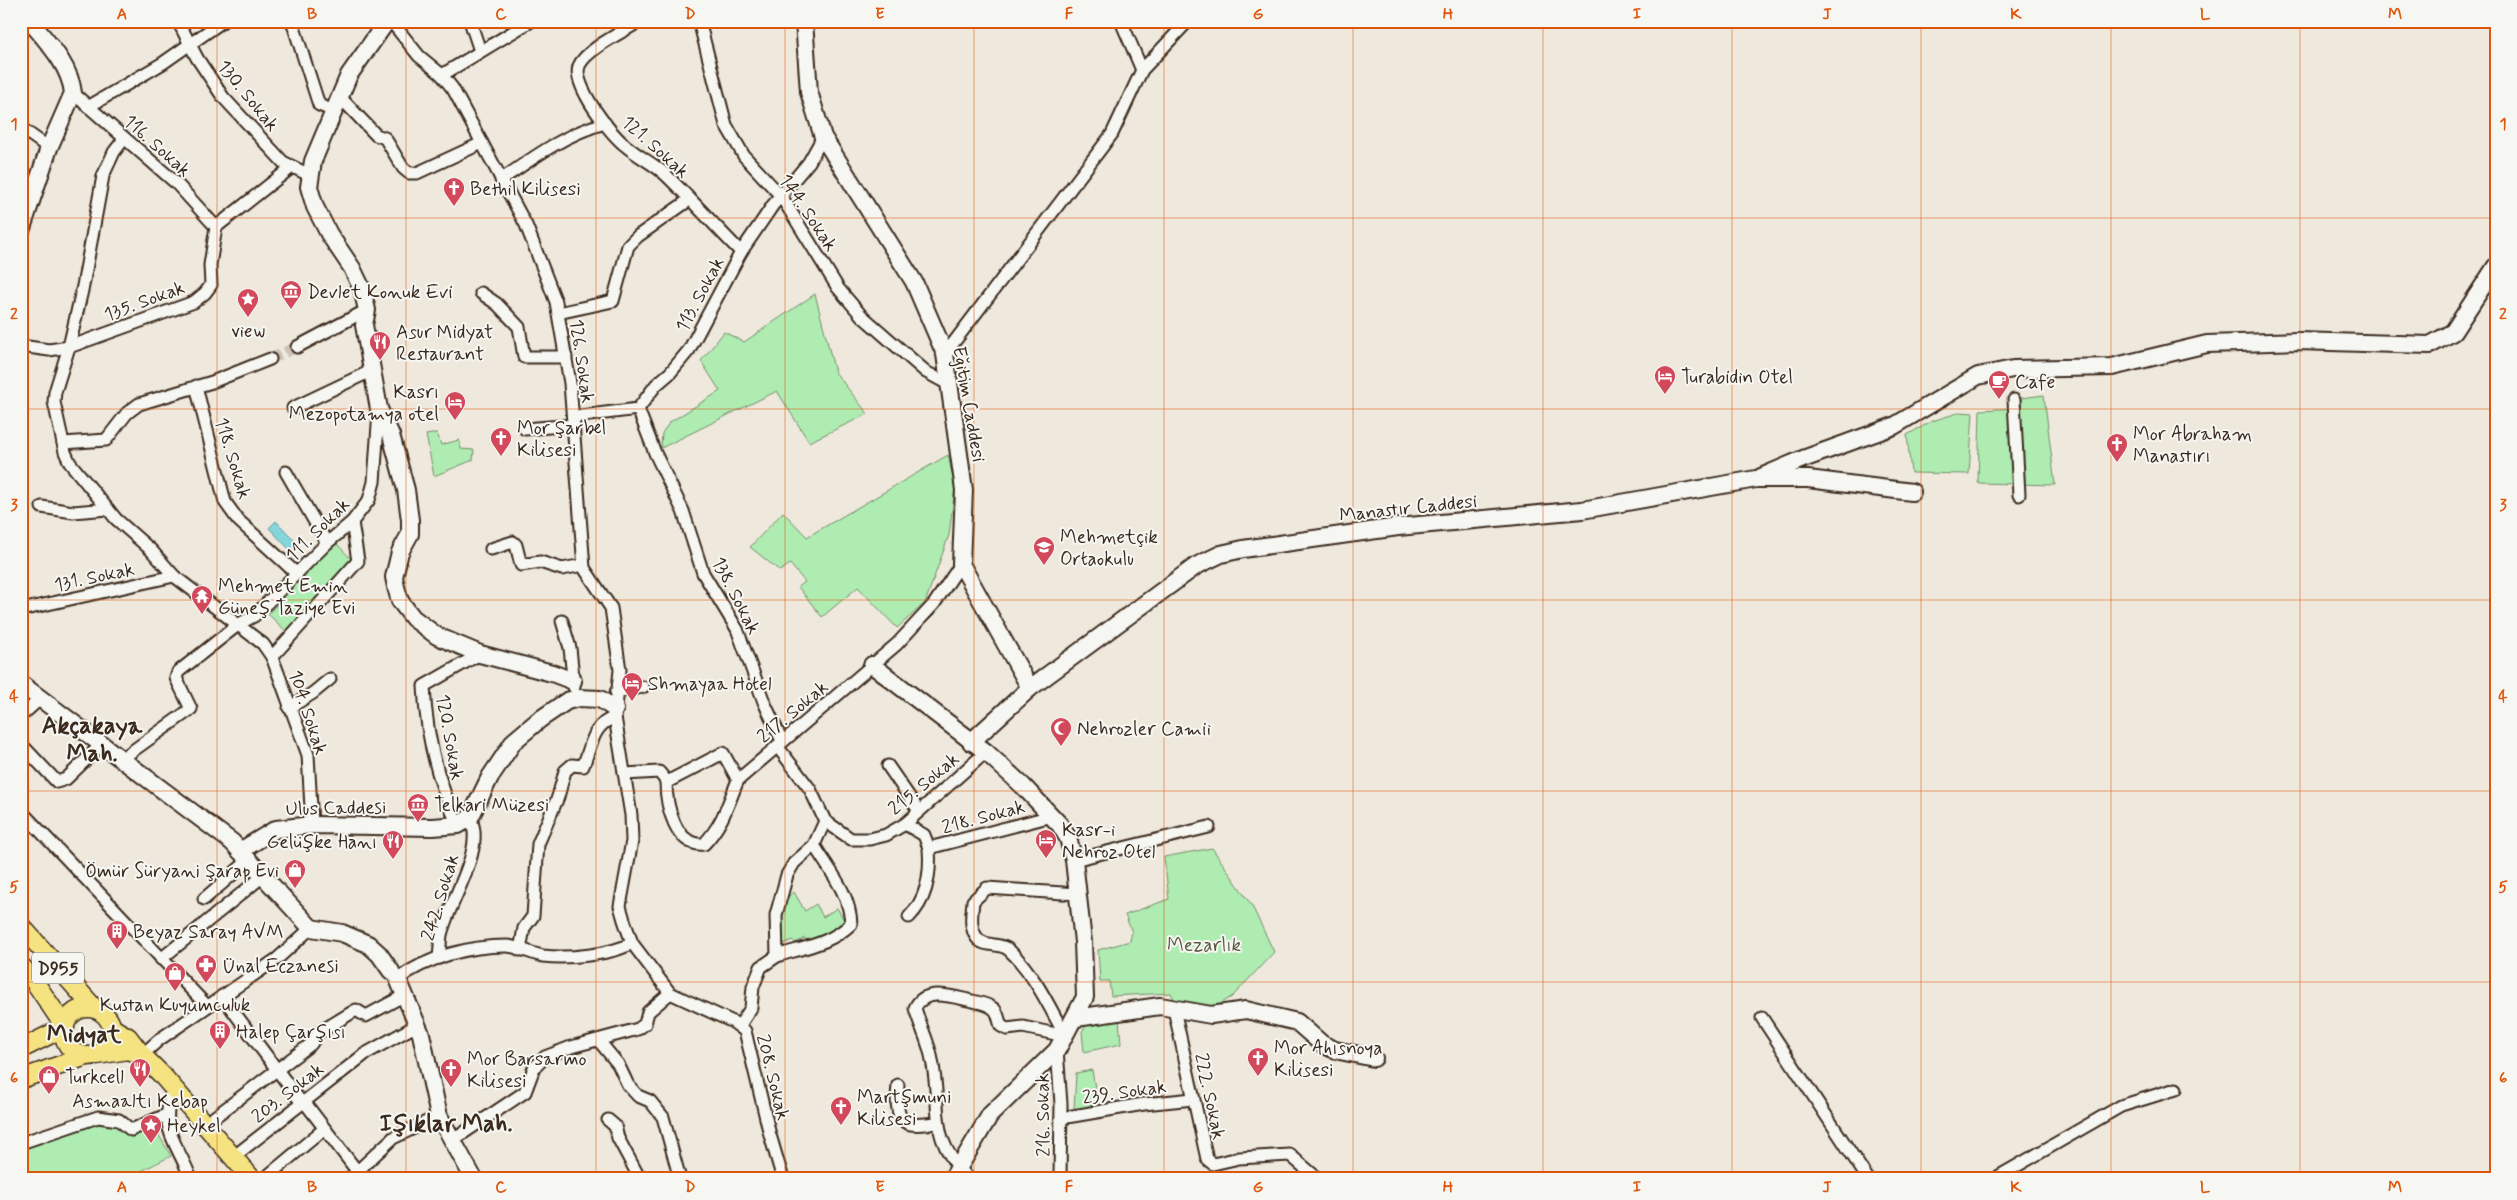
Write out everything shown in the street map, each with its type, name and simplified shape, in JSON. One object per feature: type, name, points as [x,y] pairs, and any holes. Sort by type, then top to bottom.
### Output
[{"type":"main road","name":"D955","points":[[21,926],[95,1009]]},
{"type":"main road","name":"D955","points":[[21,966],[51,1004],[65,1027]]},
{"type":"main road","points":[[40,1039],[53,1020],[51,1004]]},
{"type":"main road","points":[[142,1055],[128,1050],[90,1055],[72,1049],[67,1042],[65,1027],[68,1020],[80,1010],[95,1009],[106,1016],[112,1028],[128,1038],[252,1179]]},
{"type":"main road","points":[[21,1050],[65,1027]]},
{"type":"main road","points":[[21,1079],[106,1048],[110,1042],[112,1028]]},
{"type":"street","points":[[21,231],[26,199],[73,93],[66,71],[56,53],[30,21]]},
{"type":"street","name":"130. Sokak","points":[[178,21],[197,58],[223,97],[282,162],[309,175]]},
{"type":"street","points":[[88,107],[163,63],[223,21]]},
{"type":"street","points":[[292,21],[319,105],[337,104],[376,135],[385,138],[403,168],[409,173],[416,173],[482,143]]},
{"type":"street","points":[[387,21],[349,75],[309,175],[309,187],[315,207],[329,234],[352,268],[362,289],[367,310],[364,325],[379,409],[391,434],[406,490],[410,520],[410,534],[400,552],[394,577],[400,601],[413,618],[437,636],[480,654],[552,673],[573,681]]},
{"type":"street","name":"126. Sokak","points":[[391,21],[419,56],[442,75],[482,143],[536,249],[556,302],[566,357],[574,421],[584,565],[590,580],[611,608],[620,670],[615,713],[625,774]]},
{"type":"street","points":[[470,21],[480,51]]},
{"type":"street","points":[[442,75],[531,21]]},
{"type":"street","name":"121. Sokak","points":[[640,21],[595,49],[579,67],[579,80],[585,94],[605,123],[624,145],[665,174],[740,252]]},
{"type":"street","name":"144. Sokak","points":[[699,21],[726,125],[744,156],[780,196],[838,288],[861,316],[926,372],[948,384]]},
{"type":"street","name":"Eğitim Caddesi","points":[[804,21],[809,92],[823,137],[914,282],[944,354],[964,490],[961,564]]},
{"type":"street","points":[[1121,21],[1142,70]]},
{"type":"street","points":[[944,354],[1112,134],[1142,70],[1188,21]]},
{"type":"street","name":"116. Sokak","points":[[73,93],[176,183],[216,227]]},
{"type":"street","points":[[501,180],[549,146],[582,129],[605,123]]},
{"type":"street","points":[[21,128],[49,148]]},
{"type":"street","name":"113. Sokak","points":[[638,409],[656,385],[670,373],[689,350],[740,252],[780,196],[809,162],[823,137]]},
{"type":"street","name":"104. Sokak","points":[[124,139],[114,152],[103,176],[83,286],[54,402],[63,443],[70,463],[108,509],[151,550],[174,576],[226,618],[239,624],[263,644],[272,657],[289,708],[308,755],[312,825]]},
{"type":"street","points":[[216,227],[292,167]]},
{"type":"street","points":[[558,313],[613,301],[628,246],[638,236],[689,200]]},
{"type":"street","name":"135. Sokak","points":[[21,346],[49,350],[69,347],[194,302],[205,294],[211,286],[210,265],[216,227]]},
{"type":"street","points":[[1756,479],[1803,459],[1894,426],[1978,376],[2013,369],[2112,367],[2207,344],[2298,340],[2430,345],[2453,332],[2496,266]]},
{"type":"street","points":[[482,293],[497,304],[519,327],[524,357],[566,357]]},
{"type":"street","points":[[297,347],[367,310]]},
{"type":"street","points":[[63,443],[106,440],[127,413],[139,404],[212,382],[270,359]]},
{"type":"street","points":[[293,408],[372,370]]},
{"type":"street","name":"118. Sokak","points":[[196,386],[226,502],[238,520],[297,574]]},
{"type":"street","points":[[2014,400],[2019,495]]},
{"type":"street","name":"111. Sokak","points":[[120,760],[160,730],[188,714],[191,709],[176,678],[177,673],[239,624],[254,616],[327,543],[352,522],[369,500],[372,491],[379,409]]},
{"type":"street","points":[[525,429],[638,409]]},
{"type":"street","name":"138. Sokak","points":[[638,409],[655,453],[682,511],[703,573],[737,629],[780,744]]},
{"type":"street","points":[[286,472],[327,543]]},
{"type":"street","name":"Manastır Caddesi","points":[[971,742],[1030,688],[1196,566],[1221,554],[1243,548],[1398,527],[1582,510],[1756,479],[1808,479],[1912,492]]},
{"type":"street","points":[[42,507],[74,512],[108,509]]},
{"type":"street","points":[[272,657],[358,561],[352,522]]},
{"type":"street","points":[[491,549],[513,542],[516,545],[521,565],[540,562],[562,569],[584,565]]},
{"type":"street","points":[[961,564],[1030,688]]},
{"type":"street","name":"217. Sokak","points":[[738,780],[897,644],[934,604],[961,564]]},
{"type":"street","name":"131. Sokak","points":[[21,610],[174,576]]},
{"type":"street","points":[[562,621],[570,648],[575,698]]},
{"type":"street","name":"120. Sokak","points":[[464,822],[445,798],[432,753],[424,686],[480,654]]},
{"type":"street","points":[[872,665],[986,752],[1052,816],[1068,838],[1074,860],[1085,997],[1076,1018],[1057,1050],[990,1115],[960,1175]]},
{"type":"street","points":[[289,708],[313,693],[330,679]]},
{"type":"street","points":[[21,684],[218,832],[245,856],[292,911],[311,928],[342,933],[368,944],[379,954],[395,975],[417,1025],[439,1116],[474,1179]]},
{"type":"street","points":[[616,692],[643,687]]},
{"type":"street","points":[[464,822],[514,740],[567,701],[586,697],[600,699],[615,713],[604,721],[596,731],[583,766],[572,765],[565,770],[558,797],[538,844],[533,916],[524,928],[520,950]]},
{"type":"street","points":[[21,716],[40,698]]},
{"type":"street","points":[[21,744],[56,782],[66,779],[101,745]]},
{"type":"street","points":[[777,956],[776,915],[787,875],[794,863],[814,844],[825,821],[810,789],[780,744]]},
{"type":"street","name":"215. Sokak","points":[[825,821],[851,839],[870,839],[886,834],[905,824],[986,752]]},
{"type":"street","points":[[625,774],[659,772],[666,782],[666,801],[679,830],[686,840],[695,845],[704,844],[713,834],[726,813],[738,780],[722,753],[666,782]]},
{"type":"street","points":[[888,766],[919,811]]},
{"type":"street","name":"208. Sokak","points":[[625,774],[631,814],[632,841],[620,906],[632,943],[670,993],[740,1025],[745,1031],[770,1135],[784,1179]]},
{"type":"street","points":[[21,811],[207,1006]]},
{"type":"street","name":"218. Sokak","points":[[905,824],[924,835],[929,848],[1052,816]]},
{"type":"street","name":"Ulus Caddesi","points":[[245,856],[276,828],[312,825],[433,827],[464,822]]},
{"type":"street","name":"242. Sokak","points":[[439,958],[441,935],[454,898],[470,863],[474,832],[464,822]]},
{"type":"street","points":[[1074,860],[1209,827]]},
{"type":"street","points":[[740,1025],[751,1008],[753,988],[761,967],[777,956],[818,945],[842,932],[851,924],[851,912],[846,896],[814,844]]},
{"type":"street","points":[[909,917],[918,909],[930,877],[929,848]]},
{"type":"street","points":[[204,899],[245,856]]},
{"type":"street","points":[[161,958],[263,876]]},
{"type":"street","points":[[1066,1036],[1038,986],[1008,950],[982,942],[975,936],[971,922],[972,909],[973,901],[987,888],[998,887],[1043,893],[1078,894]]},
{"type":"street","points":[[142,1055],[207,1006],[276,959],[311,928]]},
{"type":"street","points":[[395,975],[439,958],[475,949],[508,946],[542,956],[560,956],[620,950],[632,943]]},
{"type":"street","points":[[453,1140],[525,1092],[534,1068],[545,1057],[571,1047],[599,1042],[638,1029],[645,1024],[648,1012],[670,993]]},
{"type":"street","points":[[960,1175],[942,1141],[938,1123],[932,1060],[915,1008],[918,1002],[926,997],[944,995],[987,1004],[995,1009],[1001,1026],[1007,1029],[1023,1027],[1066,1036]]},
{"type":"street","points":[[222,996],[276,1070],[324,1128],[353,1175],[393,1138],[439,1116]]},
{"type":"street","points":[[204,1125],[312,1044],[318,1033],[356,1010],[366,1016],[405,996]]},
{"type":"street","points":[[1076,1018],[1160,1006],[1211,1015],[1246,1010],[1297,1022],[1322,1044],[1335,1050],[1374,1058]]},
{"type":"street","name":"222. Sokak","points":[[1174,1009],[1204,1151],[1213,1164],[1239,1158],[1290,1155],[1318,1179]]},
{"type":"street","points":[[1762,1018],[1868,1179]]},
{"type":"street","name":"203. Sokak","points":[[232,1158],[301,1102],[365,1054],[417,1025]]},
{"type":"street","points":[[599,1042],[618,1064],[628,1086],[638,1096],[650,1101],[664,1118],[680,1179]]},
{"type":"street","name":"216. Sokak","points":[[1057,1050],[1061,1118],[1060,1179]]},
{"type":"street","points":[[898,1085],[896,1104],[904,1120],[909,1124],[938,1123]]},
{"type":"street","points":[[173,1088],[166,1115],[167,1127],[191,1179]]},
{"type":"street","points":[[1994,1179],[2121,1106],[2176,1089]]},
{"type":"street","name":"239. Sokak","points":[[1061,1118],[1193,1099]]},
{"type":"street","points":[[21,1143],[98,1117],[118,1120],[131,1130],[166,1115]]},
{"type":"street","points":[[608,1120],[615,1126],[618,1138],[640,1179]]},
{"type":"street","points":[[264,1179],[324,1128]]},
{"type":"green space","points":[[815,294],[835,372],[868,414],[809,442],[777,391],[661,448],[662,433],[670,422],[720,391],[701,361],[724,332],[744,342]]},
{"type":"green space","points":[[2044,395],[2055,485],[1978,483],[1980,410],[2021,408],[2021,398]]},
{"type":"green space","points":[[1961,412],[1973,413],[1969,474],[1911,473],[1907,435],[1932,421]]},
{"type":"green space","points":[[437,433],[441,445],[459,440],[461,449],[474,450],[473,460],[434,476],[426,435]]},
{"type":"green space","points":[[948,455],[955,487],[949,535],[925,603],[897,628],[858,587],[822,617],[798,587],[805,582],[790,564],[780,571],[750,547],[783,512],[807,537]]},
{"type":"green space","points":[[336,543],[354,562],[288,633],[268,614]]},
{"type":"green space","name":"Mezarlık","points":[[1212,848],[1252,906],[1274,952],[1233,996],[1209,1011],[1177,1006],[1171,993],[1111,996],[1109,981],[1100,981],[1098,950],[1130,941],[1132,932],[1125,915],[1169,899],[1164,857]]},
{"type":"green space","points":[[794,892],[805,911],[816,904],[823,917],[837,908],[846,923],[831,936],[809,942],[805,938],[795,943],[792,940],[784,944],[781,922],[782,908],[784,902]]},
{"type":"green space","points":[[1119,1018],[1121,1044],[1084,1052],[1082,1032],[1087,1023]]},
{"type":"green space","points":[[1092,1070],[1098,1107],[1074,1110],[1076,1073]]},
{"type":"green space","points":[[106,1117],[129,1133],[153,1125],[171,1156],[125,1179],[21,1179],[21,1150]]},
{"type":"water","points":[[276,521],[298,544],[291,551],[269,528]]},
{"type":"tunnel","points":[[270,359],[297,347]]},
{"type":"place","name":"Bethil Kilisesi","points":[[454,207]]},
{"type":"place","name":"Devlet Konuk Evi","points":[[291,310]]},
{"type":"place","name":"view","points":[[248,318]]},
{"type":"place","name":"Asur Midyat Restaurant","points":[[380,361]]},
{"type":"place","name":"Turabidin Otel","points":[[1665,395]]},
{"type":"place","name":"Cafe","points":[[1999,400]]},
{"type":"place","name":"Kasrı Mezopotamya otel","points":[[455,421]]},
{"type":"place","name":"Mor Şarbel Kilisesi","points":[[501,457]]},
{"type":"place","name":"Mor Abraham Manastırı","points":[[2117,463]]},
{"type":"place","name":"Mehmetçik Ortaokulu","points":[[1044,566]]},
{"type":"place","name":"Mehmet Emin Güneş Taziye Evi","points":[[202,615]]},
{"type":"place","name":"Shmayaa Hotel","points":[[632,702]]},
{"type":"place","name":"Nehrozler Camii","points":[[1061,747]]},
{"type":"place","name":"Telkari Müzesi","points":[[418,823]]},
{"type":"place","name":"Kasr-i Nehroz Otel","points":[[1046,859]]},
{"type":"place","name":"Gelüşke Hanı","points":[[393,860]]},
{"type":"place","name":"Ömür Süryani Şarap Evi","points":[[295,889]]},
{"type":"place","name":"Beyaz Saray AVM","points":[[117,950]]},
{"type":"place","name":"Ünal Eczanesi","points":[[206,984]]},
{"type":"place","name":"Kustan Kuyumculuk","points":[[175,992]]},
{"type":"place","name":"Halep Çarşısı","points":[[220,1050]]},
{"type":"place","name":"Mor Ahısnoya Kilisesi","points":[[1258,1077]]},
{"type":"place","name":"Asmaaltı Kebap","points":[[140,1088]]},
{"type":"place","name":"Mor Barsarmo Kilisesi","points":[[451,1088]]},
{"type":"place","name":"Turkcell","points":[[49,1095]]},
{"type":"place","name":"Martşmuni Kilisesi","points":[[841,1126]]},
{"type":"place","name":"Heykel","points":[[151,1144]]},
{"type":"district","name":"Akçakaya Mah.","points":[[92,739]]},
{"type":"district","name":"Midyat","points":[[84,1034]]},
{"type":"district","name":"Işıklar Mah.","points":[[446,1123]]}]
